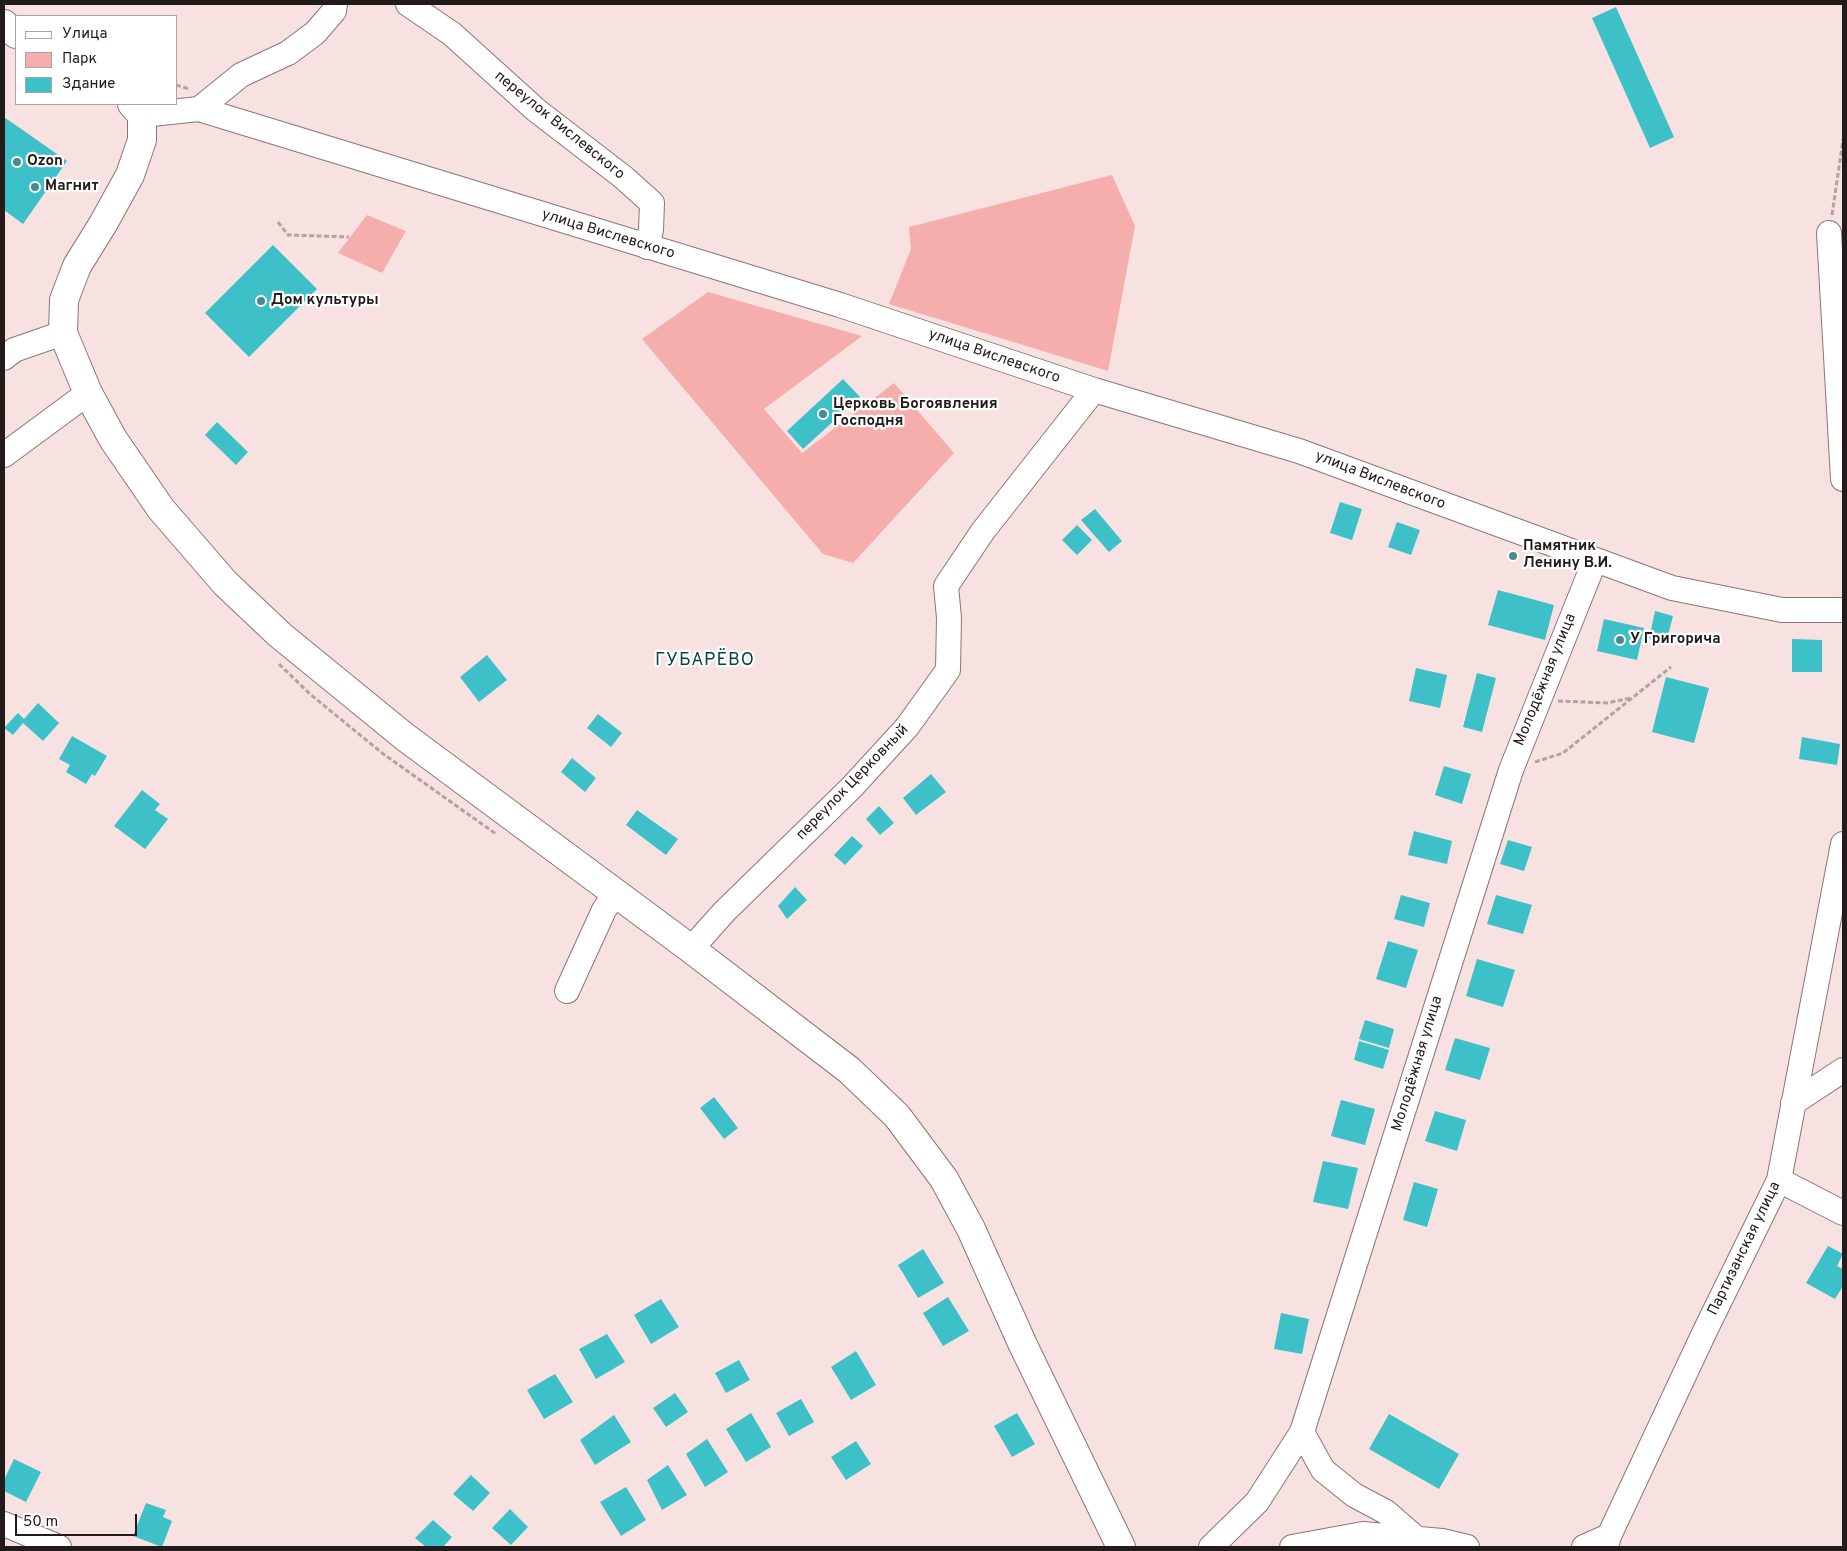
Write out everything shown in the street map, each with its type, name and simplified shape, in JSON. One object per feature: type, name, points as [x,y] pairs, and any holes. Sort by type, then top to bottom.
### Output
[{"type":"main road","points":[[4,24],[15,33]]},
{"type":"main road","points":[[137,109],[142,140],[130,175],[77,266],[64,300],[63,334],[88,393],[113,439],[161,509],[225,583],[280,635],[405,737],[692,948],[849,1070],[897,1116],[944,1179],[971,1229],[1023,1345],[1121,1547]]},
{"type":"street","points":[[199,109],[241,75],[288,53],[315,33],[334,11],[335,4]]},
{"type":"street","name":"переулок Вислевского","points":[[408,4],[452,34],[536,110],[623,177],[652,203],[651,230],[647,246]]},
{"type":"street","name":"улица Вислевского","points":[[137,109],[199,109],[840,305],[1094,390],[1299,451],[1672,588],[1782,610],[1843,610]]},
{"type":"street","points":[[1830,233],[1843,479]]},
{"type":"street","points":[[4,358],[14,350],[63,334]]},
{"type":"street","name":"переулок Церковный","points":[[692,948],[724,912],[865,774],[908,727],[948,670],[949,618],[946,586],[983,532],[1094,390]]},
{"type":"street","points":[[4,455],[88,393]]},
{"type":"street","name":"Молодёжная улица","points":[[1212,1547],[1258,1502],[1302,1432],[1511,770],[1537,700],[1595,560]]},
{"type":"street","name":"Партизанская улица","points":[[1607,1542],[1704,1333],[1779,1180],[1843,844]]},
{"type":"street","points":[[567,991],[604,910],[616,892]]},
{"type":"street","points":[[1801,1064],[1843,1068]]},
{"type":"street","points":[[1793,1103],[1843,1068]]},
{"type":"street","points":[[1779,1180],[1843,1212]]},
{"type":"street","points":[[1302,1432],[1323,1470],[1354,1495],[1386,1512],[1417,1539]]},
{"type":"street","points":[[4,1524],[59,1547]]},
{"type":"street","points":[[1292,1547],[1363,1534],[1442,1541],[1468,1547]]},
{"type":"street","points":[[1584,1547],[1607,1542]]},
{"type":"path","points":[[1830,233],[1843,140]]},
{"type":"path","points":[[278,222],[288,235],[349,238]]},
{"type":"path","points":[[1511,770],[1563,753],[1671,668]]},
{"type":"path","points":[[1537,700],[1606,703],[1632,698]]},
{"type":"green space","points":[[1112,175],[1135,226],[1108,371],[889,304],[911,249],[909,227]]},
{"type":"green space","points":[[367,215],[406,231],[382,273],[338,253]]},
{"type":"green space","points":[[708,292],[862,336],[764,409],[802,453],[894,383],[954,453],[853,563],[823,554],[642,339]]},
{"type":"building","points":[[1616,7],[1674,137],[1650,148],[1592,18]]},
{"type":"building","points":[[4,117],[67,161],[23,224],[4,210]]},
{"type":"building","name":"Дом культуры","points":[[273,245],[317,289],[249,357],[205,313]]},
{"type":"building","name":"Церковь Богоявления Господня","points":[[843,379],[860,397],[803,449],[787,431]]},
{"type":"building","points":[[217,422],[248,452],[236,465],[205,435]]},
{"type":"building","points":[[1340,502],[1362,509],[1352,540],[1330,533]]},
{"type":"building","points":[[1095,509],[1122,541],[1109,552],[1081,520]]},
{"type":"building","points":[[1397,522],[1420,530],[1411,555],[1388,547]]},
{"type":"building","points":[[1077,525],[1092,540],[1077,555],[1062,540]]},
{"type":"building","points":[[1498,590],[1554,605],[1545,640],[1488,625]]},
{"type":"building","points":[[1655,611],[1673,616],[1666,643],[1649,639]]},
{"type":"building","name":"У Григорича","points":[[1604,619],[1644,628],[1637,660],[1597,651]]},
{"type":"building","points":[[1792,639],[1822,640],[1822,672],[1792,672]]},
{"type":"building","points":[[487,655],[507,680],[479,702],[460,677]]},
{"type":"building","points":[[1416,668],[1447,675],[1440,708],[1409,701]]},
{"type":"building","points":[[1477,673],[1496,678],[1482,732],[1463,727]]},
{"type":"building","points":[[1666,677],[1709,688],[1694,743],[1652,732]]},
{"type":"building","points":[[38,703],[59,723],[43,741],[23,723],[13,735],[4,728],[18,713],[24,719]]},
{"type":"building","points":[[598,714],[622,733],[611,747],[587,728]]},
{"type":"building","points":[[72,736],[107,756],[95,776],[92,774],[86,784],[66,772],[70,765],[59,759]]},
{"type":"building","points":[[1802,737],[1840,744],[1837,765],[1799,759]]},
{"type":"building","points":[[572,758],[596,778],[585,792],[561,772]]},
{"type":"building","points":[[1444,766],[1471,774],[1462,804],[1435,795]]},
{"type":"building","points":[[931,774],[946,792],[916,815],[903,798]]},
{"type":"building","points":[[142,790],[160,804],[155,810],[168,819],[145,849],[114,826]]},
{"type":"building","points":[[879,806],[894,823],[880,835],[866,819]]},
{"type":"building","points":[[637,810],[678,839],[666,855],[626,825]]},
{"type":"building","points":[[1414,831],[1452,841],[1447,864],[1408,855]]},
{"type":"building","points":[[852,836],[863,846],[845,865],[834,855]]},
{"type":"building","points":[[1508,840],[1532,847],[1524,871],[1500,864]]},
{"type":"building","points":[[795,887],[807,900],[787,919],[778,906]]},
{"type":"building","points":[[1401,895],[1430,903],[1424,927],[1394,919]]},
{"type":"building","points":[[1496,895],[1532,905],[1523,934],[1487,924]]},
{"type":"building","points":[[1388,941],[1418,950],[1406,988],[1376,979]]},
{"type":"building","points":[[1477,959],[1515,970],[1503,1007],[1466,996]]},
{"type":"building","points":[[1365,1020],[1394,1029],[1389,1048],[1359,1039]]},
{"type":"building","points":[[1455,1038],[1490,1048],[1480,1080],[1445,1070]]},
{"type":"building","points":[[1359,1041],[1389,1050],[1383,1069],[1354,1060]]},
{"type":"building","points":[[714,1097],[738,1128],[724,1139],[700,1108]]},
{"type":"building","points":[[1341,1100],[1375,1109],[1365,1145],[1331,1136]]},
{"type":"building","points":[[1435,1111],[1466,1120],[1457,1151],[1425,1141]]},
{"type":"building","points":[[1323,1161],[1358,1168],[1348,1209],[1313,1202]]},
{"type":"building","points":[[1414,1182],[1438,1189],[1427,1227],[1403,1220]]},
{"type":"building","points":[[1828,1246],[1843,1254],[1837,1266],[1843,1269],[1843,1286],[1835,1299],[1806,1283]]},
{"type":"building","points":[[923,1249],[944,1283],[918,1298],[898,1265]]},
{"type":"building","points":[[948,1297],[969,1331],[943,1346],[923,1313]]},
{"type":"building","points":[[661,1299],[679,1327],[651,1344],[634,1315]]},
{"type":"building","points":[[1281,1313],[1309,1319],[1302,1354],[1274,1349]]},
{"type":"building","points":[[607,1334],[625,1362],[596,1379],[579,1349]]},
{"type":"building","points":[[856,1351],[876,1385],[851,1400],[831,1367]]},
{"type":"building","points":[[739,1360],[750,1380],[726,1393],[715,1373]]},
{"type":"building","points":[[555,1374],[573,1402],[544,1419],[527,1390]]},
{"type":"building","points":[[675,1393],[688,1412],[666,1427],[653,1408]]},
{"type":"building","points":[[801,1399],[814,1422],[789,1436],[776,1413]]},
{"type":"building","points":[[751,1413],[771,1447],[746,1462],[726,1429]]},
{"type":"building","points":[[1017,1413],[1035,1444],[1012,1457],[994,1426]]},
{"type":"building","points":[[1389,1414],[1459,1454],[1439,1489],[1369,1449]]},
{"type":"building","points":[[614,1415],[631,1442],[595,1465],[580,1440]]},
{"type":"building","points":[[707,1439],[728,1472],[705,1487],[686,1454]]},
{"type":"building","points":[[856,1441],[871,1464],[846,1480],[831,1457]]},
{"type":"building","points":[[14,1459],[41,1472],[26,1502],[4,1491],[4,1480]]},
{"type":"building","points":[[668,1465],[687,1495],[662,1510],[647,1480]]},
{"type":"building","points":[[471,1475],[490,1493],[473,1511],[453,1494]]},
{"type":"building","points":[[626,1487],[646,1520],[621,1536],[600,1502]]},
{"type":"building","points":[[146,1503],[166,1510],[163,1517],[172,1521],[162,1547],[133,1536]]},
{"type":"building","points":[[510,1509],[528,1527],[511,1545],[492,1528]]},
{"type":"building","points":[[433,1520],[452,1537],[443,1547],[426,1547],[415,1538]]},
{"type":"place","name":"Ozon","points":[[17,162]]},
{"type":"place","name":"Магнит","points":[[35,187]]},
{"type":"place","name":"Дом культуры","points":[[261,301]]},
{"type":"place","name":"Церковь Богоявления Господня","points":[[823,414]]},
{"type":"place","name":"Памятник Ленину В.И.","points":[[1513,556]]},
{"type":"place","name":"У Григорича","points":[[1620,640]]},
{"type":"district","name":"ГУБАРЁВО","points":[[705,661]]}]
